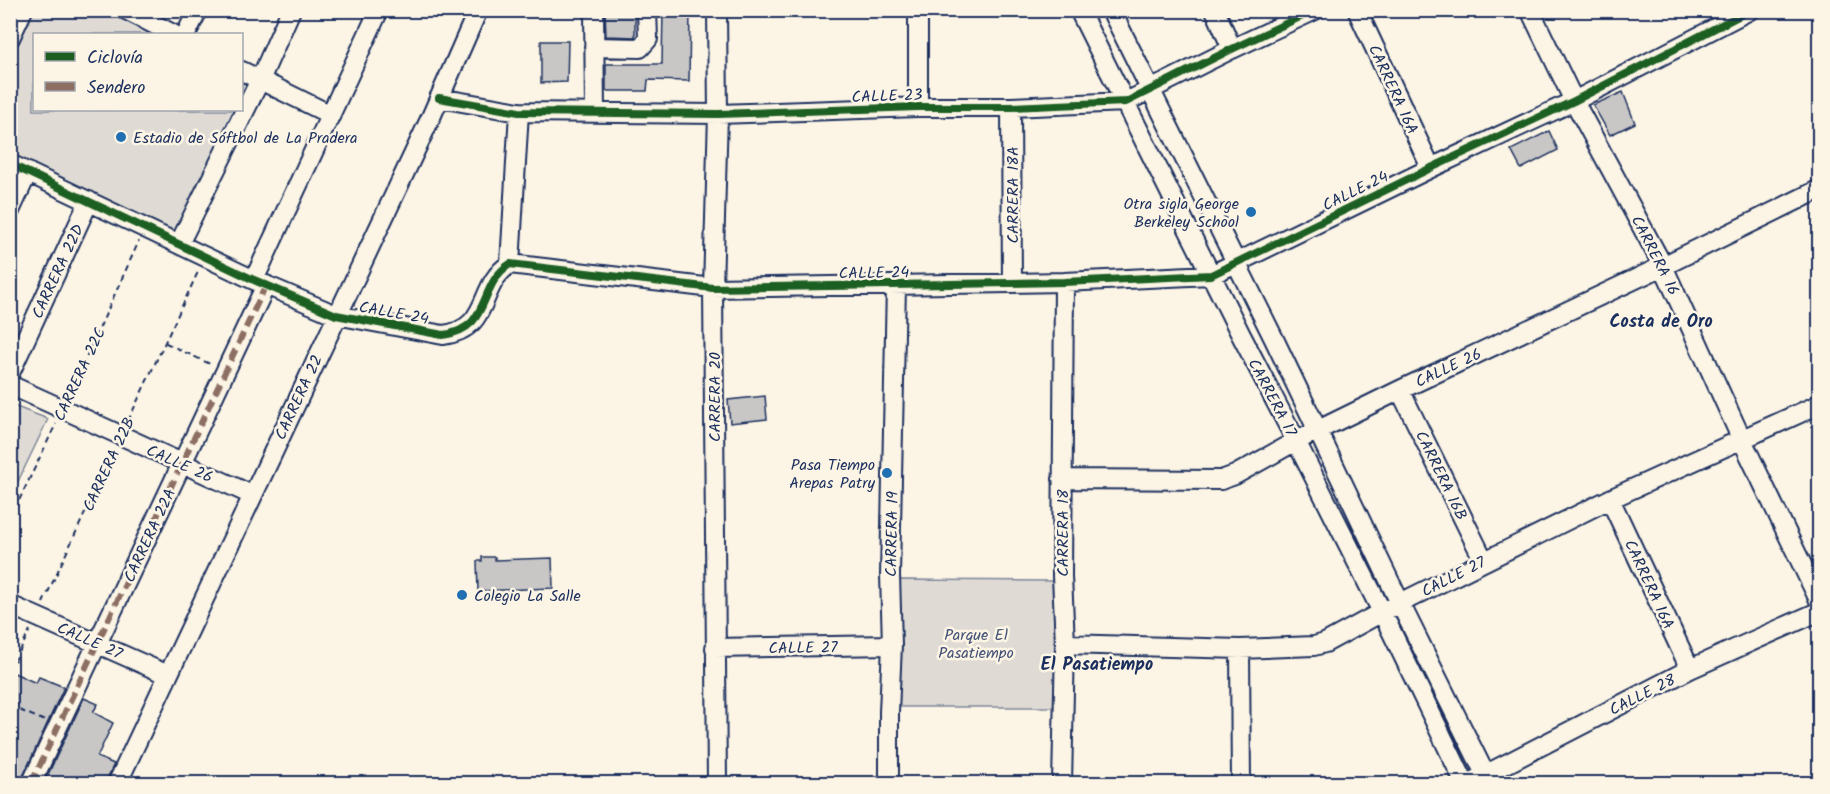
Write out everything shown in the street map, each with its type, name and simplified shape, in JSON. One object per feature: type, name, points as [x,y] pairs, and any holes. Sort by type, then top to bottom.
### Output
[{"type":"street","points":[[10,38],[23,10]]},
{"type":"street","points":[[126,10],[171,33]]},
{"type":"street","points":[[186,33],[198,10]]},
{"type":"street","points":[[179,244],[260,80],[291,10]]},
{"type":"street","name":"CARRERA 22A","points":[[31,783],[99,644],[225,372],[260,282],[331,115],[379,10]]},
{"type":"street","name":"CARRERA 22","points":[[117,783],[439,98],[478,10]]},
{"type":"street","points":[[594,10],[595,112]]},
{"type":"street","points":[[594,47],[640,48],[648,39],[648,10]]},
{"type":"street","name":"CARRERA 20","points":[[717,10],[713,288],[717,783]]},
{"type":"street","points":[[918,10],[918,107]]},
{"type":"street","name":"CARRERA 17","points":[[1079,10],[1467,783]]},
{"type":"street","name":"CARRERA 17","points":[[1111,10],[1488,779]]},
{"type":"street","points":[[1215,10],[1232,49]]},
{"type":"street","name":"CALLE 23","points":[[439,98],[519,111],[717,114],[1126,102],[1315,10]]},
{"type":"street","name":"CARRERA 16A","points":[[1357,10],[1431,168]]},
{"type":"street","name":"CARRERA 16","points":[[1530,10],[1574,101],[1663,266],[1742,440],[1820,602]]},
{"type":"street","name":"CALLE 24","points":[[10,164],[260,282],[336,315],[443,335],[464,329],[476,318],[495,277],[499,271],[510,264],[713,288],[1064,282],[1211,275],[1574,101],[1750,10]]},
{"type":"street","points":[[243,72],[331,115]]},
{"type":"street","name":"CARRERA 18A","points":[[1011,107],[1012,283]]},
{"type":"street","points":[[510,264],[519,111]]},
{"type":"street","points":[[10,211],[28,172]]},
{"type":"street","name":"CALLE 26","points":[[1062,479],[1221,480],[1235,475],[1296,441],[1400,390],[1820,189]]},
{"type":"street","name":"CARRERA 22D","points":[[10,373],[89,201]]},
{"type":"street","name":"CARRERA 18","points":[[1062,783],[1065,644],[1062,576],[1064,282]]},
{"type":"street","name":"CARRERA 19","points":[[889,783],[892,645],[890,575],[896,285]]},
{"type":"street","name":"CALLE 26","points":[[10,385],[252,495]]},
{"type":"street","name":"CARRERA 16B","points":[[1400,390],[1484,561]]},
{"type":"street","name":"CALLE 27","points":[[1065,644],[1240,649],[1314,646],[1325,643],[1382,612],[1610,499],[1820,404]]},
{"type":"street","name":"CARRERA 16A","points":[[1610,499],[1690,669]]},
{"type":"street","name":"CALLE 27","points":[[10,605],[168,675]]},
{"type":"street","name":"CALLE 28","points":[[1467,783],[1488,779],[1690,669],[1820,610]]},
{"type":"street","name":"CALLE 27","points":[[715,648],[892,645]]},
{"type":"street","points":[[1240,649],[1240,783]]},
{"type":"path","points":[[165,342],[225,372]]},
{"type":"path","points":[[10,705],[58,728]]},
{"type":"green space","name":"Estadio de Sóftbol de La Pradera","points":[[23,11],[124,11],[169,33],[33,33],[33,111],[243,111],[243,72],[260,80],[179,244],[11,164],[11,38]]},
{"type":"green space","points":[[10,405],[48,419],[11,496]]},
{"type":"green space","name":"Parque El Pasatiempo","points":[[896,580],[1056,581],[1056,707],[895,707]]},
{"type":"building","points":[[605,10],[635,10],[635,37],[606,36]]},
{"type":"building","points":[[663,10],[690,10],[689,81],[648,80],[647,91],[606,91],[606,64],[662,64]]},
{"type":"building","points":[[541,41],[568,41],[567,82],[541,83]]},
{"type":"building","points":[[1623,92],[1635,123],[1610,135],[1593,105]]},
{"type":"building","points":[[1549,131],[1558,150],[1521,169],[1511,150]]},
{"type":"building","points":[[765,396],[767,419],[730,423],[728,400]]},
{"type":"building","points":[[482,557],[495,557],[495,560],[552,558],[553,588],[478,591],[477,561],[482,561]]},
{"type":"building","points":[[10,671],[36,683],[39,677],[64,687],[20,783],[10,783]]},
{"type":"building","points":[[84,698],[98,704],[93,712],[113,723],[97,757],[114,764],[105,783],[44,783]]},
{"type":"marked path","points":[[31,784],[266,285]]},
{"type":"cycle path","points":[[439,98],[519,112],[718,114],[1126,102],[1315,10]]},
{"type":"cycle path","points":[[10,164],[254,280],[336,315],[443,335],[459,331],[470,324],[493,283],[510,264],[713,288],[1064,282],[1211,275],[1574,101],[1750,10]]},
{"type":"place","name":"Estadio de Sóftbol de La Pradera","points":[[121,137]]},
{"type":"place","name":"Otra sigla George Berkeley School","points":[[1251,212]]},
{"type":"place","name":"Pasa Tiempo Arepas Patry","points":[[887,473]]},
{"type":"place","name":"Colegio La Salle","points":[[462,595]]},
{"type":"district","name":"Costa de Oro","points":[[1661,321]]},
{"type":"district","name":"El Pasatiempo","points":[[1097,664]]}]
